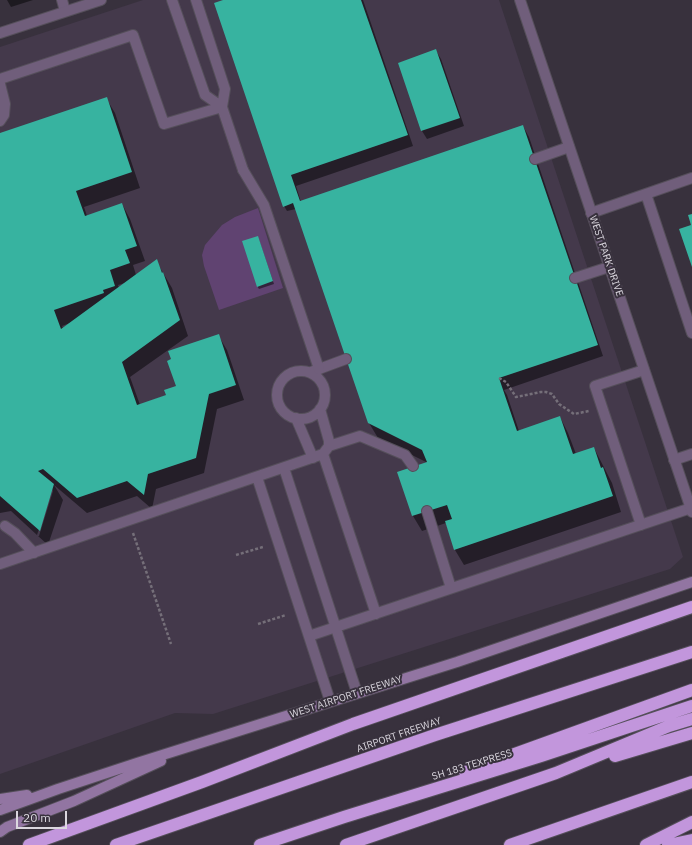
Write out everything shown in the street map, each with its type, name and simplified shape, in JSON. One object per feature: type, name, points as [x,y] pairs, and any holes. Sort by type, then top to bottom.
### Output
[{"type":"highway","points":[[30,845],[202,782],[353,724],[692,607]]},
{"type":"highway","name":"AIRPORT FREEWAY","points":[[116,845],[435,735],[692,652]]},
{"type":"highway","points":[[344,816],[692,690]]},
{"type":"highway","name":"SH 183 TEXPRESS","points":[[260,845],[344,816],[541,756],[692,706]]},
{"type":"highway","points":[[556,773],[669,726],[692,719]]},
{"type":"highway","points":[[346,845],[556,773],[692,733]]},
{"type":"highway","points":[[510,845],[692,782]]},
{"type":"highway","points":[[646,845],[692,822]]},
{"type":"highway","points":[[668,845],[692,840]]},
{"type":"main road","name":"WEST AIRPORT FREEWAY","points":[[0,810],[58,789],[202,742],[457,662],[692,582]]},
{"type":"main road","points":[[0,832],[7,826],[74,801],[202,742]]},
{"type":"main road","points":[[0,799],[16,798],[58,789]]},
{"type":"street","points":[[62,0],[65,12]]},
{"type":"street","points":[[0,33],[101,0]]},
{"type":"street","points":[[172,0],[205,95],[222,106]]},
{"type":"street","points":[[196,0],[225,89],[222,106],[243,170],[264,205],[319,369]]},
{"type":"street","name":"WEST PARK DRIVE","points":[[520,0],[691,510]]},
{"type":"street","points":[[0,79],[133,35],[164,124],[222,106]]},
{"type":"street","points":[[0,84],[5,104],[4,116],[0,121]]},
{"type":"street","points":[[534,158],[569,147]]},
{"type":"street","points":[[591,213],[692,178]]},
{"type":"street","points":[[646,194],[692,333]]},
{"type":"street","points":[[575,278],[609,267]]},
{"type":"street","points":[[309,373],[346,359]]},
{"type":"street","points":[[641,525],[596,386],[644,370]]},
{"type":"street","points":[[301,371],[316,376],[324,390],[323,403],[320,409],[310,417],[303,419],[288,415],[279,404],[277,396],[281,382],[286,376],[293,372],[301,371]]},
{"type":"street","points":[[320,409],[326,450],[376,614]]},
{"type":"street","points":[[296,418],[313,458]]},
{"type":"street","points":[[0,564],[313,458],[326,450],[360,436],[405,455],[413,466]]},
{"type":"street","points":[[674,460],[692,454]]},
{"type":"street","points":[[284,468],[357,693]]},
{"type":"street","points":[[256,477],[330,701]]},
{"type":"street","points":[[309,636],[641,525],[691,510]]},
{"type":"street","points":[[427,511],[451,588]]},
{"type":"street","points":[[5,526],[15,533],[34,553]]},
{"type":"path","points":[[499,378],[506,382],[516,397],[546,392],[552,394],[559,404],[574,414],[590,411]]},
{"type":"path","points":[[133,533],[171,644]]},
{"type":"path","points":[[236,555],[263,547]]},
{"type":"path","points":[[258,624],[286,615]]},
{"type":"shaded area","points":[[143,0],[499,0],[683,557],[670,569],[213,714],[175,713],[0,774],[0,47]]},
{"type":"shaded area","points":[[258,208],[283,288],[219,310],[204,266],[202,255],[205,245],[222,225],[235,217]]},
{"type":"building","points":[[223,0],[361,0],[408,135],[291,175],[300,201],[523,125],[598,345],[499,378],[517,431],[560,416],[573,454],[594,447],[613,496],[454,550],[445,521],[452,519],[447,505],[412,516],[397,472],[427,462],[422,450],[368,423],[293,203],[283,207],[214,3]]},
{"type":"building","points":[[436,49],[460,118],[421,131],[398,63]]},
{"type":"building","points":[[107,97],[132,172],[76,191],[85,216],[122,203],[137,246],[125,250],[130,263],[110,270],[115,286],[103,290],[104,293],[54,310],[61,329],[157,259],[180,320],[122,362],[137,405],[166,395],[164,390],[176,386],[167,361],[171,359],[168,351],[219,334],[236,385],[209,394],[196,458],[148,474],[144,495],[127,481],[77,498],[43,469],[38,471],[54,484],[40,531],[0,496],[0,133]]},
{"type":"building","points":[[692,214],[692,267],[679,229],[691,225],[688,215]]},
{"type":"building","points":[[258,236],[273,281],[257,287],[242,241]]}]
